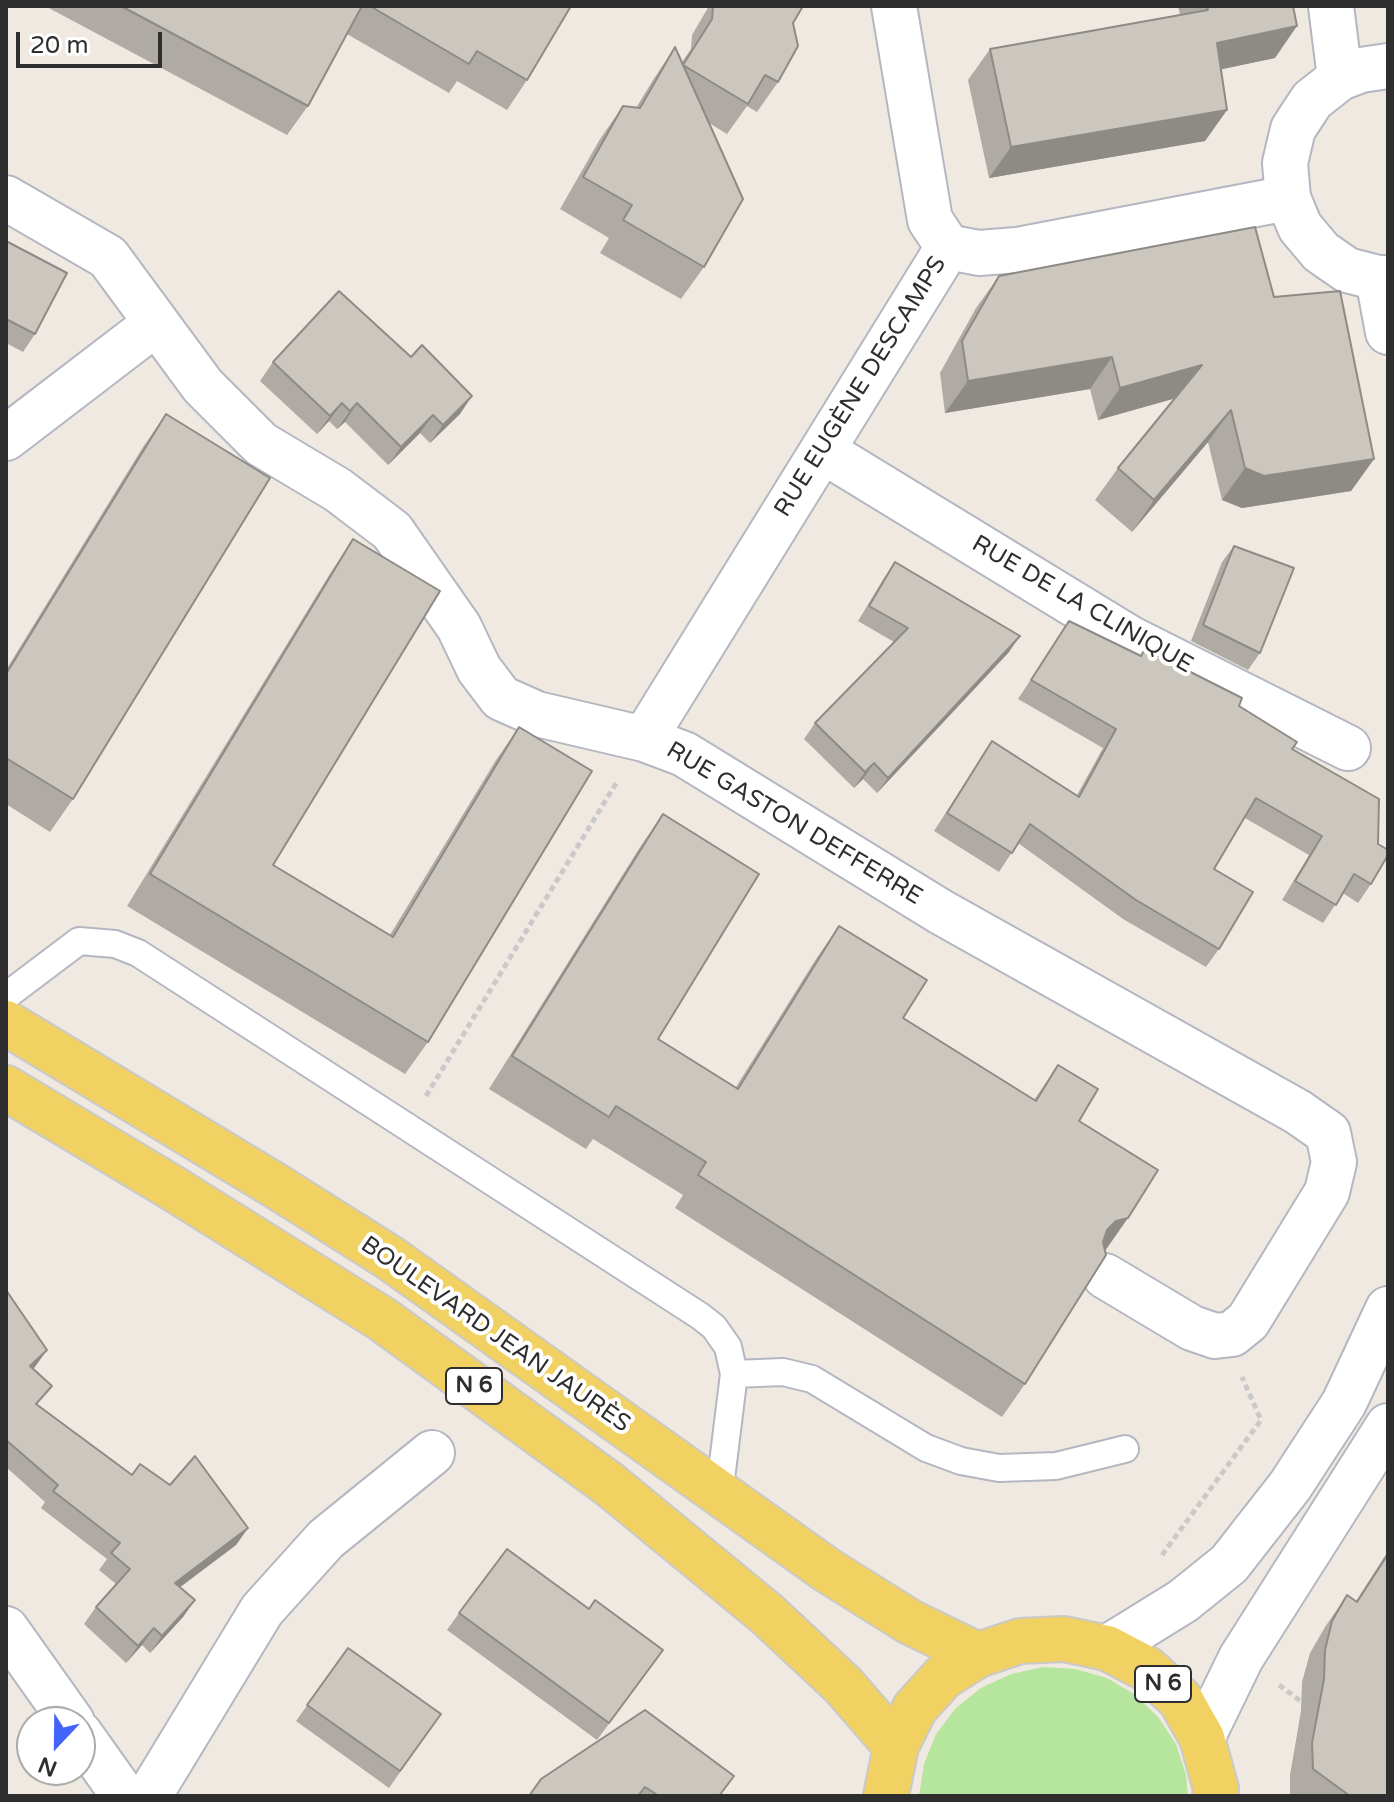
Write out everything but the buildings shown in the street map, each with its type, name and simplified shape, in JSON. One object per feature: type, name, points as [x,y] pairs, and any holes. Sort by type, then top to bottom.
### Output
[{"type":"main road","name":"BOULEVARD JEAN JAURÈS","points":[[6,1023],[390,1258],[827,1570],[910,1622],[978,1655]]},
{"type":"main road","name":"N 6","points":[[6,1088],[382,1319],[609,1484],[767,1614],[843,1685],[896,1746]]},
{"type":"main road","name":"N 6","points":[[886,1796],[896,1746],[915,1708],[943,1677],[978,1655],[1020,1641],[1064,1639],[1107,1648],[1147,1669],[1180,1699],[1202,1738],[1216,1789],[1215,1796]]},
{"type":"street","name":"RUE EUGÈNE DESCAMPS","points":[[644,739],[948,247],[930,220],[894,6]]},
{"type":"street","points":[[1331,6],[1340,78]]},
{"type":"street","points":[[1388,66],[1361,70],[1340,78],[1312,100],[1293,129],[1285,163],[1288,198],[1300,227],[1321,252],[1347,270],[1383,278],[1388,332]]},
{"type":"street","name":"RUE GASTON DEFFERRE","points":[[6,198],[108,257],[203,386],[261,444],[338,490],[392,531],[459,627],[479,669],[501,698],[537,714],[644,739],[684,754],[941,912],[1298,1112],[1328,1133],[1334,1162],[1327,1192],[1248,1321],[1232,1334]]},
{"type":"street","points":[[948,247],[979,253],[1017,250],[1288,198]]},
{"type":"street","points":[[6,438],[155,324]]},
{"type":"street","name":"RUE DE LA CLINIQUE","points":[[823,451],[1131,639],[1348,748]]},
{"type":"street","points":[[1105,1276],[1192,1328],[1215,1336],[1232,1334]]},
{"type":"street","points":[[1107,1648],[1183,1601],[1229,1564],[1290,1486],[1344,1403],[1388,1309]]},
{"type":"street","points":[[1202,1738],[1241,1658],[1388,1426]]},
{"type":"street","points":[[149,1796],[262,1610],[326,1539],[432,1453]]},
{"type":"street","points":[[6,1629],[61,1706]]},
{"type":"street","points":[[96,1757],[124,1796]]},
{"type":"lane","points":[[6,996],[79,941],[115,944],[138,953],[700,1316],[714,1327],[728,1347],[734,1374],[719,1495]]},
{"type":"lane","points":[[734,1374],[783,1372],[812,1379],[926,1448],[961,1461],[999,1468],[1056,1466],[1125,1449]]},
{"type":"path","points":[[407,1127],[644,739]]},
{"type":"path","points":[[1154,1567],[1261,1420],[1232,1354],[1232,1334]]},
{"type":"path","points":[[1241,1658],[1315,1711]]},
{"type":"green space","points":[[1043,1667],[1075,1669],[1107,1678],[1134,1694],[1158,1717],[1176,1744],[1186,1775],[1188,1796],[919,1796],[924,1764],[936,1734],[956,1708],[981,1688],[1011,1674]]}]
